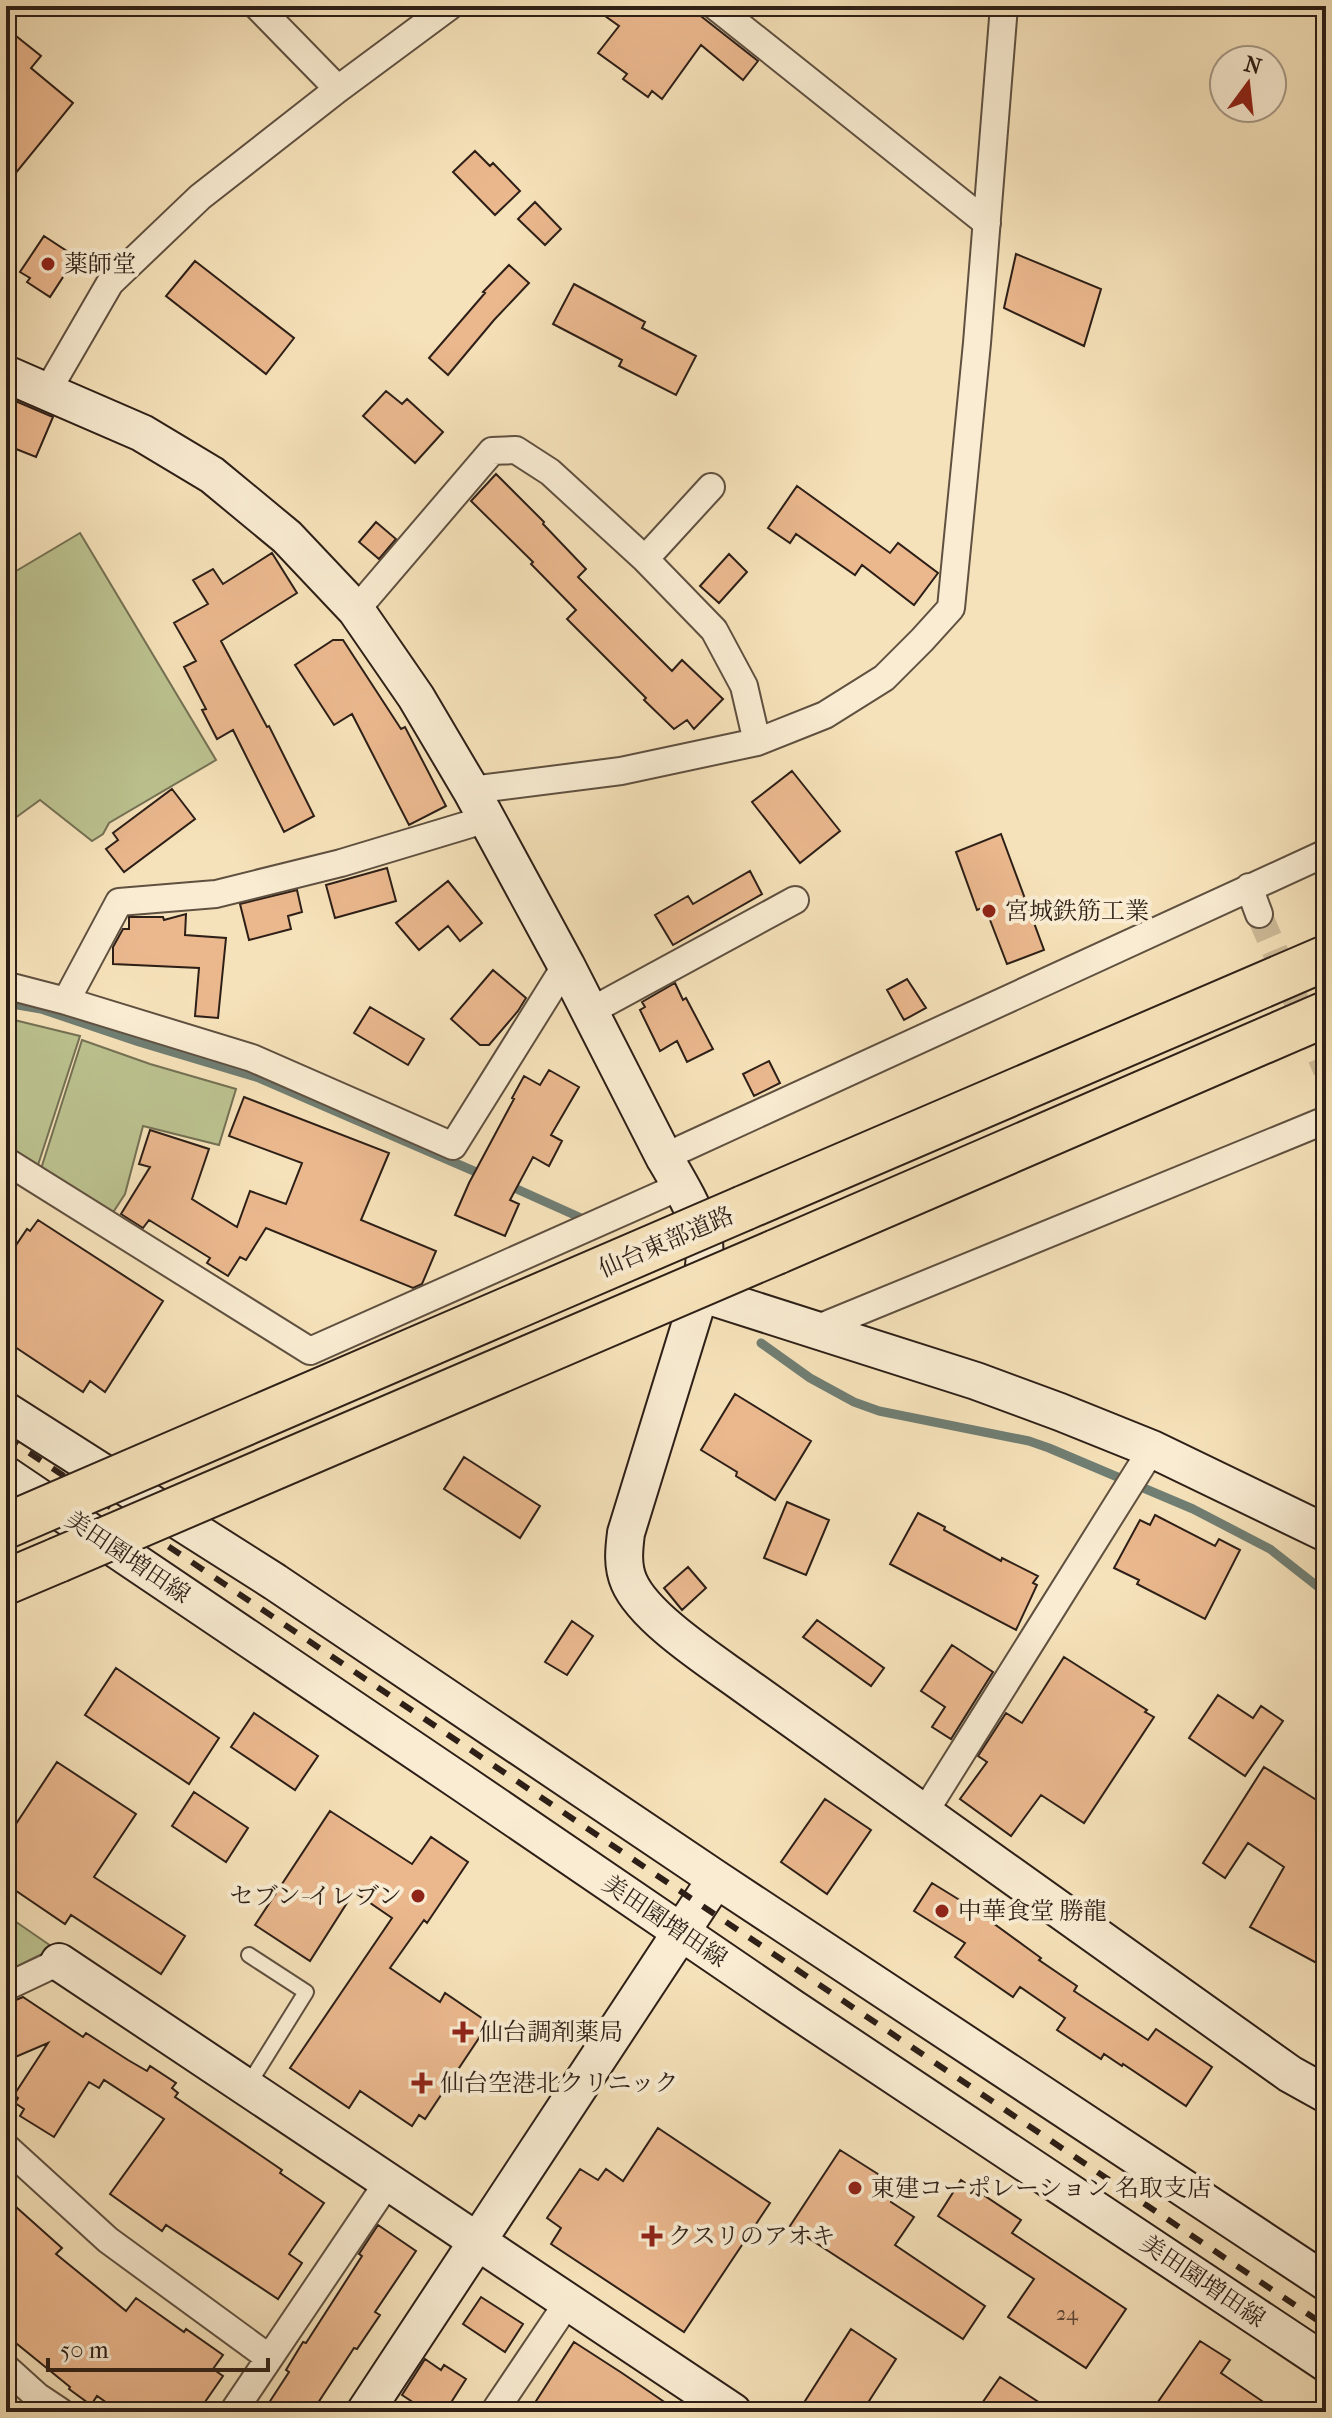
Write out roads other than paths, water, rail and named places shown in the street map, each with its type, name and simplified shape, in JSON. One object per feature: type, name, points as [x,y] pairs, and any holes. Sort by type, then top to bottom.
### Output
[{"type":"highway","name":"仙台東部道路","points":[[6,1526],[1326,958]]},
{"type":"highway","points":[[6,1582],[1326,1014]]},
{"type":"street","points":[[257,6],[338,89]]},
{"type":"street","points":[[48,390],[110,283],[200,197],[450,6]]},
{"type":"street","points":[[715,6],[987,223]]},
{"type":"street","points":[[66,1001],[119,902],[216,894],[341,863],[479,804],[757,742],[825,715],[884,678],[922,640],[951,608],[1004,6]]},
{"type":"street","points":[[6,374],[142,433],[212,475],[287,537],[356,610],[416,697],[479,804],[673,1172],[703,1236],[705,1264],[700,1293],[626,1533],[624,1549],[628,1581],[637,1597],[697,1650],[1290,2074],[1326,2094]]},
{"type":"street","points":[[356,610],[492,451],[516,450],[550,472],[645,559],[714,630],[744,686],[757,742]]},
{"type":"street","points":[[645,559],[711,487]]},
{"type":"street","points":[[6,1161],[310,1351],[1249,887],[1326,853]]},
{"type":"street","points":[[1249,887],[1259,914]]},
{"type":"street","points":[[589,1012],[795,900]]},
{"type":"street","points":[[6,987],[66,1001],[252,1058],[453,1146],[566,965]]},
{"type":"street","points":[[816,1329],[1326,1120]]},
{"type":"street","points":[[700,1293],[976,1381],[1145,1460],[1326,1533]]},
{"type":"street","points":[[6,1411],[275,1582],[716,1879],[1326,2282]]},
{"type":"street","points":[[924,1813],[1145,1460]]},
{"type":"street","name":"美田園増田線","points":[[6,1475],[803,2015],[1326,2363]]},
{"type":"street","points":[[365,2412],[716,1879]]},
{"type":"street","points":[[6,1987],[59,1962],[733,2412]]},
{"type":"street","points":[[6,2147],[108,2240],[268,2357]]},
{"type":"street","points":[[233,2412],[388,2182]]},
{"type":"street","points":[[494,2412],[568,2302]]},
{"type":"street","points":[[6,2368],[37,2396],[61,2412]]},
{"type":"lane","points":[[247,2087],[306,1992],[249,1955]]},
{"type":"waterway","points":[[6,1003],[41,1009],[259,1078],[483,1175]]},
{"type":"waterway","points":[[508,1185],[579,1217]]},
{"type":"waterway","points":[[761,1343],[810,1378],[854,1402],[879,1411],[1029,1441],[1193,1509],[1270,1549],[1326,1593]]},
{"type":"tunnel","points":[[1259,914],[1326,1070]]},
{"type":"railway","points":[[6,1437],[1326,2326]]},
{"type":"place","name":"薬師堂","points":[[48,264]]},
{"type":"place","name":"宮城鉄筋工業","points":[[989,911]]},
{"type":"place","name":"セブン-イレブン","points":[[418,1896]]},
{"type":"place","name":"中華食堂 勝龍","points":[[942,1911]]},
{"type":"place","name":"仙台調剤薬局","points":[[463,2032]]},
{"type":"place","name":"仙台空港北クリニック","points":[[422,2083]]},
{"type":"place","name":"東建コーポレーション 名取支店","points":[[855,2188]]},
{"type":"place","name":"クスリのアオキ","points":[[652,2236]]}]
